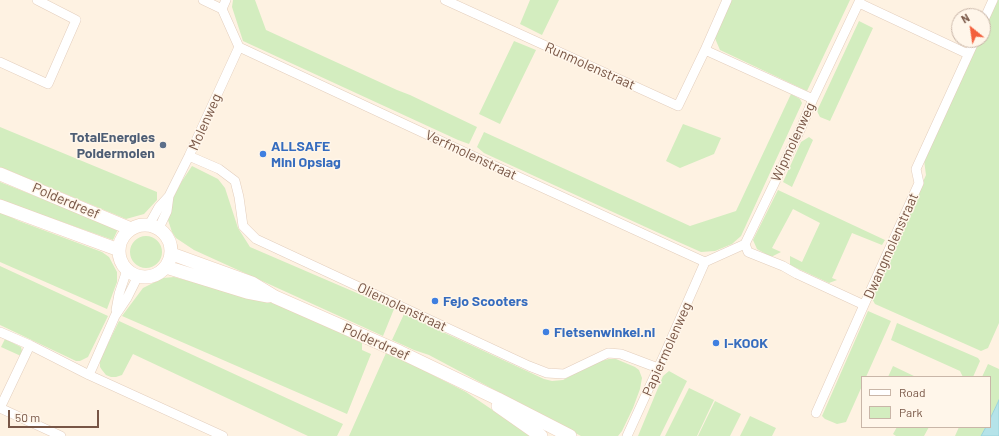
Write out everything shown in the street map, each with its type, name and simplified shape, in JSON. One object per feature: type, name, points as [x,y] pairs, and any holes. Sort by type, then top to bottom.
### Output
[{"type":"main road","name":"Polderdreef","points":[[0,174],[131,229]]},
{"type":"main road","name":"Polderdreef","points":[[0,206],[119,250]]},
{"type":"main road","points":[[138,226],[154,227],[165,233],[169,239],[172,254],[170,261],[158,274],[149,277],[138,276],[127,270],[120,259],[120,242],[131,229],[138,226]]},
{"type":"main road","name":"Polderdreef","points":[[172,254],[252,283],[275,297],[400,352],[498,399],[570,436]]},
{"type":"main road","name":"Polderdreef","points":[[166,267],[247,292],[275,297]]},
{"type":"main road","name":"Polderdreef","points":[[476,389],[541,436]]},
{"type":"street","points":[[0,62],[48,84],[76,20],[37,0]]},
{"type":"street","points":[[203,0],[224,4],[239,46]]},
{"type":"street","name":"Runmolenstraat","points":[[445,0],[678,106],[727,0]]},
{"type":"street","points":[[859,2],[968,54]]},
{"type":"street","name":"Wipmolenweg","points":[[745,244],[801,128],[813,99],[859,2]]},
{"type":"street","name":"Molenweg","points":[[154,227],[167,211],[169,196],[189,156],[239,46]]},
{"type":"street","name":"Verfmolenstraat","points":[[239,46],[473,156],[705,262]]},
{"type":"street","name":"Dwangmolenstraat","points":[[816,413],[919,183],[916,169],[971,48]]},
{"type":"street","points":[[705,50],[813,99]]},
{"type":"street","name":"Oliemolenstraat","points":[[189,156],[219,169],[235,181],[243,226],[256,239],[529,366],[547,372],[564,374],[608,353],[621,354],[658,368]]},
{"type":"street","points":[[705,262],[745,244]]},
{"type":"street","name":"Dwangmolenstraat","points":[[745,244],[748,252],[783,266],[864,305]]},
{"type":"street","name":"Papiermolenweg","points":[[627,436],[705,262]]},
{"type":"street","points":[[115,316],[119,294],[127,270]]},
{"type":"street","points":[[89,375],[115,316],[138,276]]},
{"type":"street","points":[[0,332],[30,345],[89,375],[223,436]]},
{"type":"street","points":[[30,345],[0,408],[61,436]]},
{"type":"green space","points":[[233,0],[255,0],[266,30],[477,127],[469,144],[243,41],[232,7]]},
{"type":"green space","points":[[530,0],[559,0],[542,35],[520,24]]},
{"type":"green space","points":[[731,0],[850,0],[807,91],[720,50],[714,36]]},
{"type":"green space","points":[[997,0],[999,0],[999,323],[988,348],[981,351],[875,304],[871,297],[926,175],[924,160],[975,48],[991,48],[991,13]]},
{"type":"green space","points":[[859,21],[873,28],[830,121],[820,117],[817,111]]},
{"type":"green space","points":[[514,41],[536,50],[500,124],[479,114]]},
{"type":"green space","points":[[791,94],[800,99],[802,103],[741,236],[732,244],[715,251],[701,252],[484,153],[477,147],[484,132],[690,226],[736,211]]},
{"type":"green space","points":[[683,124],[721,138],[714,154],[680,168],[666,161]]},
{"type":"green space","points":[[0,127],[157,192],[157,200],[144,214],[126,219],[0,167]]},
{"type":"green space","points":[[809,137],[813,140],[792,187],[783,182],[801,142]]},
{"type":"green space","points":[[192,166],[218,179],[225,188],[238,228],[250,247],[394,309],[383,336],[194,250],[176,238],[172,232],[168,220],[170,207],[182,181]]},
{"type":"green space","points":[[0,182],[118,229],[113,240],[0,200]]},
{"type":"green space","points":[[778,190],[885,240],[882,245],[852,233],[832,278],[837,280],[829,283],[790,265],[790,256],[802,262],[820,223],[793,209],[772,248],[781,252],[771,257],[757,249],[753,240]]},
{"type":"green space","points":[[0,212],[19,221],[102,252],[109,257],[117,272],[117,282],[107,309],[0,262]]},
{"type":"green space","points":[[143,236],[149,236],[158,240],[162,252],[158,264],[149,268],[143,268],[134,264],[130,255],[130,249],[134,240]]},
{"type":"green space","points":[[0,266],[108,316],[88,357],[80,361],[76,361],[0,325]]},
{"type":"green space","points":[[174,277],[280,305],[362,343],[362,350],[371,354],[347,414],[122,316],[143,288],[163,278]]},
{"type":"green space","points":[[868,311],[891,321],[866,376],[861,376],[861,388],[846,422],[837,424],[825,419],[822,416]]},
{"type":"green space","points":[[404,314],[544,379],[552,381],[563,380],[597,362],[616,359],[639,370],[642,378],[640,389],[633,408],[618,436],[581,436],[429,355],[392,340]]},
{"type":"green space","points":[[119,321],[343,424],[337,436],[308,436],[133,354],[122,375],[111,377],[106,375],[100,367],[100,360]]},
{"type":"green space","points":[[897,323],[978,358],[980,361],[973,376],[962,376],[960,371],[891,340]]},
{"type":"green space","points":[[5,339],[21,347],[21,356],[1,347]]},
{"type":"green space","points":[[386,353],[466,392],[531,436],[349,436]]},
{"type":"green space","points":[[988,364],[999,369],[999,400],[991,417],[991,376],[982,376]]},
{"type":"green space","points":[[893,366],[914,376],[888,376]]},
{"type":"green space","points":[[669,371],[687,381],[660,436],[638,436],[663,376]]},
{"type":"green space","points":[[689,388],[714,400],[697,436],[665,436]]},
{"type":"green space","points":[[715,401],[741,414],[730,436],[698,436]]},
{"type":"green space","points":[[750,416],[776,428],[772,436],[740,436]]},
{"type":"green space","points":[[896,428],[928,428],[924,436],[896,436],[893,434]]},
{"type":"green space","points":[[959,428],[985,428],[981,436],[955,436]]},
{"type":"water","points":[[999,400],[999,436],[981,436],[985,428],[991,428],[991,417]]},
{"type":"place","name":"TotalEnergies Poldermolen","points":[[163,145]]},
{"type":"place","name":"ALLSAFE Mini Opslag","points":[[263,154]]},
{"type":"place","name":"Fejo Scooters","points":[[435,301]]},
{"type":"place","name":"Fietsenwinkel.nl","points":[[546,332]]},
{"type":"place","name":"I-KOOK","points":[[716,343]]}]
